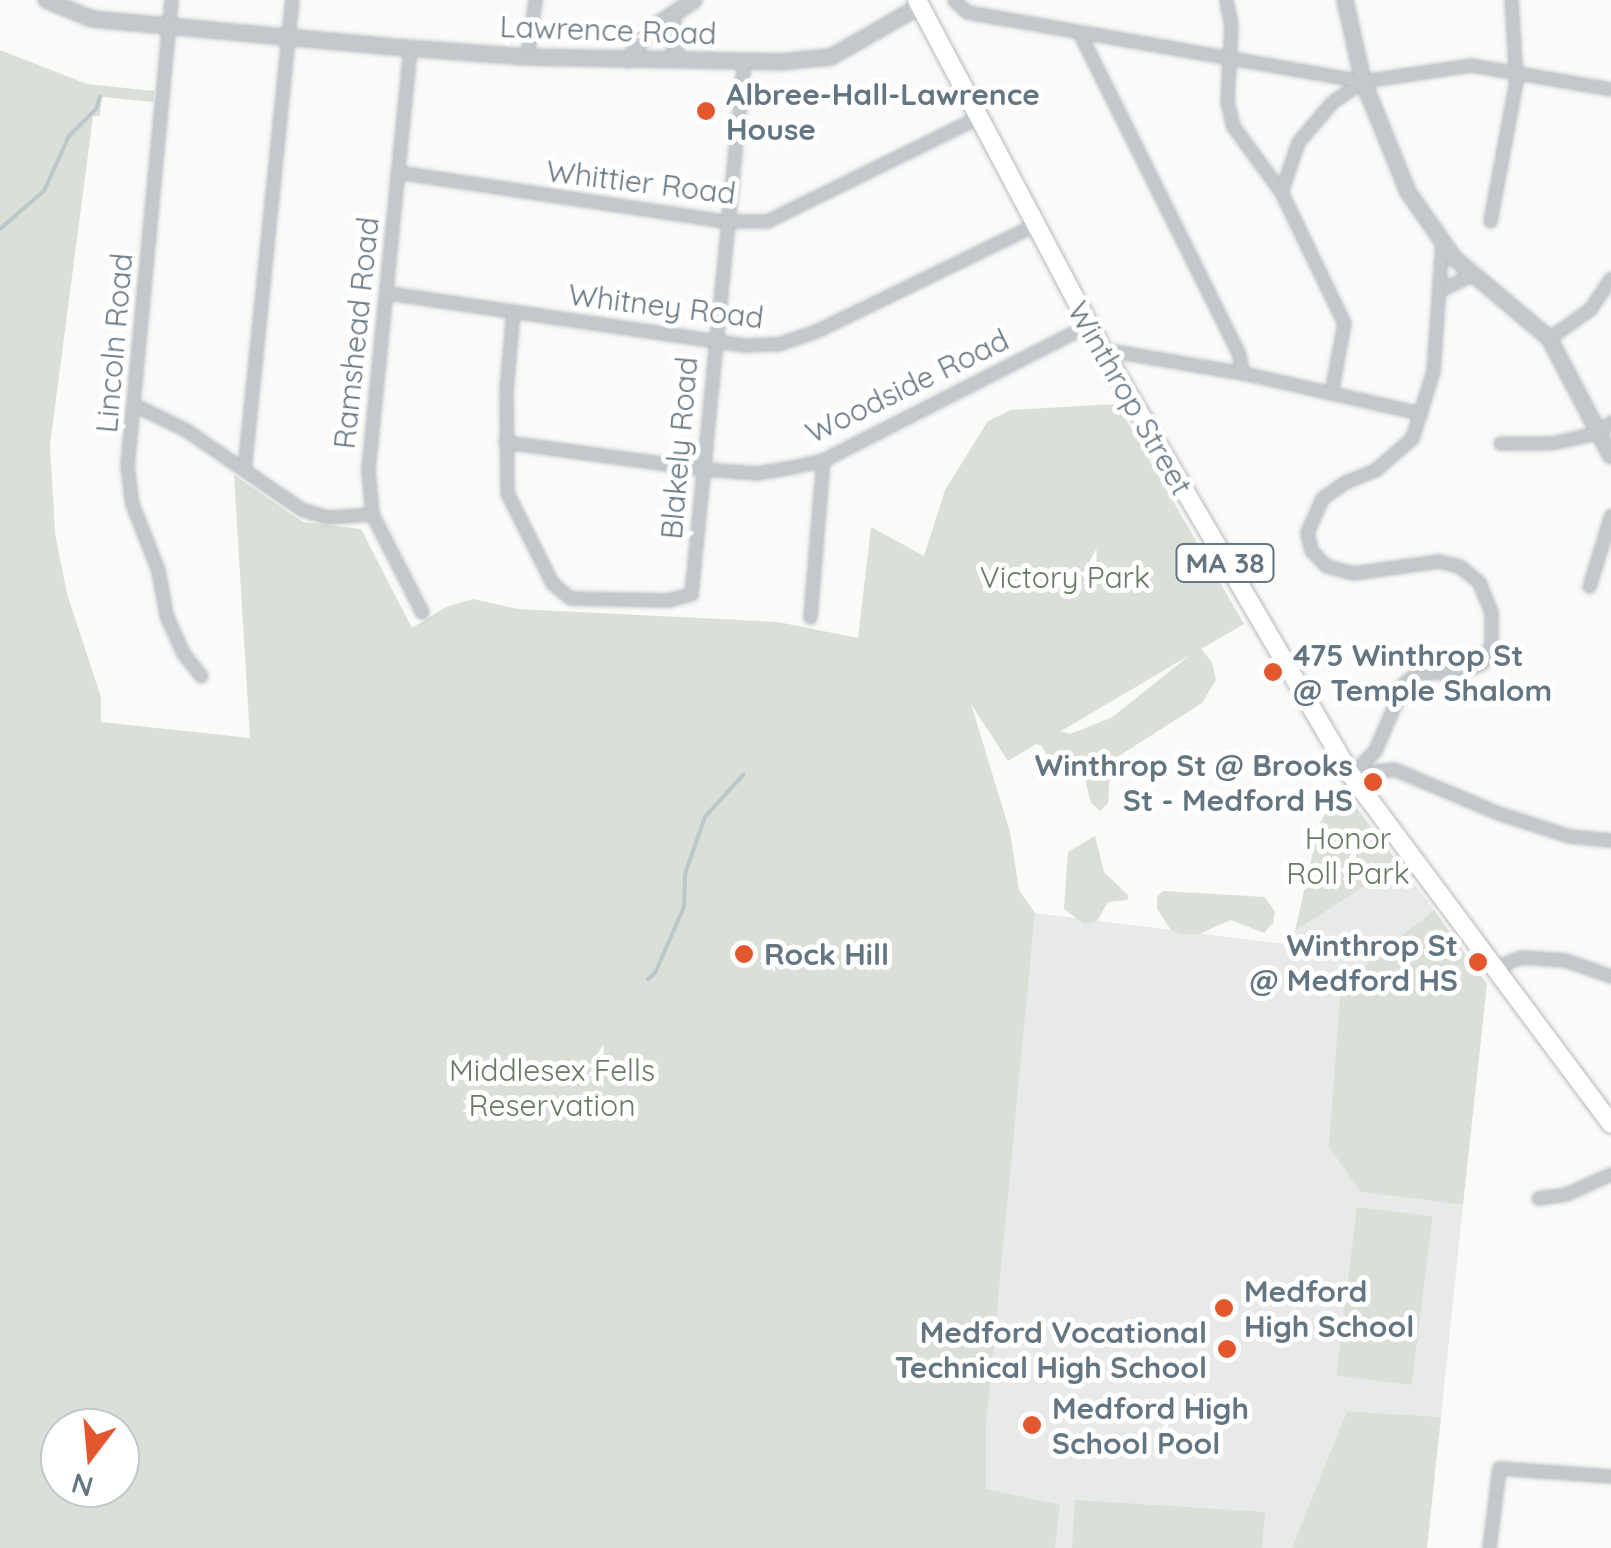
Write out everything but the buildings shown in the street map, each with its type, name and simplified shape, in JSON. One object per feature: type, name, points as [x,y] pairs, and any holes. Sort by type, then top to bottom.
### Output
[{"type":"main road","name":"Winthrop Street","points":[[922,2],[1032,226],[1351,774],[1611,1124]]},
{"type":"street","name":"Lawrence Road","points":[[46,0],[92,19],[168,28],[528,57],[628,60],[832,57],[922,2]]},
{"type":"street","name":"Lincoln Road","points":[[171,0],[128,464],[132,504],[158,570],[166,615],[183,652],[201,676]]},
{"type":"street","points":[[244,470],[292,0]]},
{"type":"street","points":[[528,57],[534,0]]},
{"type":"street","points":[[628,60],[647,32],[694,0]]},
{"type":"street","points":[[954,0],[967,12],[1364,81],[1471,65],[1611,89]]},
{"type":"street","points":[[1226,0],[1231,25],[1226,101],[1232,126],[1281,192],[1344,324],[1331,393]]},
{"type":"street","points":[[1346,0],[1364,81],[1408,192],[1442,241],[1473,274],[1549,338],[1611,456]]},
{"type":"street","points":[[1490,221],[1516,81],[1511,0]]},
{"type":"street","points":[[672,16],[676,60]]},
{"type":"street","points":[[1079,32],[1238,352],[1243,373]]},
{"type":"street","name":"Ramshead Road","points":[[410,48],[368,471],[372,514],[422,612]]},
{"type":"street","name":"Blakely Road","points":[[505,442],[508,493],[552,583],[570,598],[668,600],[690,594],[744,60]]},
{"type":"street","points":[[1281,192],[1298,142],[1332,102],[1364,81]]},
{"type":"street","name":"Whittier Road","points":[[397,172],[726,221],[767,221],[976,118]]},
{"type":"street","name":"Whitney Road","points":[[388,293],[714,340],[778,344],[816,331],[1032,226]]},
{"type":"street","points":[[1351,774],[1375,750],[1404,682],[1417,673],[1461,672],[1482,663],[1491,644],[1491,612],[1479,582],[1459,566],[1439,560],[1353,573],[1326,566],[1311,550],[1307,532],[1322,498],[1345,482],[1375,470],[1412,438],[1433,371],[1442,289],[1442,241]]},
{"type":"street","points":[[1442,289],[1473,274]]},
{"type":"street","points":[[1549,338],[1590,309],[1611,278]]},
{"type":"street","points":[[505,442],[513,311]]},
{"type":"street","name":"Woodside Road","points":[[505,442],[757,473],[822,460],[1088,325]]},
{"type":"street","points":[[1102,349],[1243,373],[1421,412]]},
{"type":"street","points":[[135,405],[186,430],[301,509],[326,518],[372,514]]},
{"type":"street","points":[[1500,443],[1551,443],[1596,433],[1611,422]]},
{"type":"street","points":[[810,616],[822,460]]},
{"type":"street","points":[[1589,586],[1611,515]]},
{"type":"street","points":[[1351,774],[1394,769],[1534,825],[1570,836],[1611,840]]},
{"type":"street","points":[[1496,968],[1521,957],[1565,960],[1611,976]]},
{"type":"street","points":[[1538,1198],[1566,1194],[1611,1174]]},
{"type":"street","points":[[1488,1548],[1499,1468],[1611,1476]]},
{"type":"shaded area","name":"Medford High School","points":[[1399,864],[1434,910],[1341,984],[1361,1192],[1463,1205],[1441,1417],[1347,1411],[1292,1548],[1055,1548],[1059,1505],[986,1490],[986,1428],[1035,913],[1293,945],[1295,931]]},
{"type":"green space","name":"Middlesex Fells Reservation","points":[[0,50],[87,84],[154,91],[153,102],[102,97],[100,116],[93,116],[50,445],[55,533],[67,594],[101,697],[101,722],[250,738],[234,475],[303,522],[361,529],[412,628],[446,607],[473,599],[518,609],[778,622],[858,638],[871,527],[924,556],[945,490],[988,421],[1011,410],[1117,404],[1244,624],[1201,649],[1212,662],[1216,680],[1202,703],[1111,761],[1108,803],[1100,811],[1091,803],[1085,779],[1055,772],[1042,746],[1036,744],[1008,761],[971,704],[1010,832],[1019,890],[1035,913],[986,1428],[986,1489],[1060,1505],[1055,1548],[0,1548]],"holes":[[[1190,655],[1111,718],[1070,734],[1061,731]]]},
{"type":"green space","name":"Honor Roll Park","points":[[1344,791],[1399,864],[1295,931],[1319,825],[1334,799]]},
{"type":"green space","points":[[1095,836],[1104,872],[1129,896],[1127,900],[1108,902],[1097,921],[1084,924],[1064,909],[1068,852]]},
{"type":"green space","points":[[1163,891],[1265,897],[1275,912],[1273,923],[1264,933],[1231,920],[1199,934],[1180,934],[1171,930],[1157,909],[1157,897]]},
{"type":"green space","points":[[1434,910],[1487,984],[1463,1205],[1361,1192],[1329,1147],[1341,984]]},
{"type":"green space","points":[[1357,1207],[1432,1216],[1412,1385],[1336,1376]]},
{"type":"green space","points":[[1347,1411],[1441,1417],[1427,1548],[1292,1548]]},
{"type":"green space","points":[[1075,1500],[1265,1512],[1262,1548],[1072,1548]]},
{"type":"waterway","points":[[0,229],[44,191],[69,136],[96,109],[100,97]]},
{"type":"waterway","points":[[648,979],[655,973],[684,907],[685,874],[705,817],[743,775]]},
{"type":"place","name":"Albree-Hall-Lawrence House","points":[[706,111]]},
{"type":"place","name":"475 Winthrop St @ Temple Shalom","points":[[1273,672]]},
{"type":"place","name":"Winthrop St @ Brooks St - Medford HS","points":[[1373,782]]},
{"type":"place","name":"Rock Hill","points":[[744,954]]},
{"type":"place","name":"Winthrop St @ Medford HS","points":[[1478,962]]},
{"type":"place","name":"Medford High School","points":[[1224,1308]]},
{"type":"place","name":"Medford Vocational Technical High School","points":[[1227,1349]]},
{"type":"place","name":"Medford High School Pool","points":[[1032,1425]]},
{"type":"park label","name":"Victory Park","points":[[1065,577]]}]
